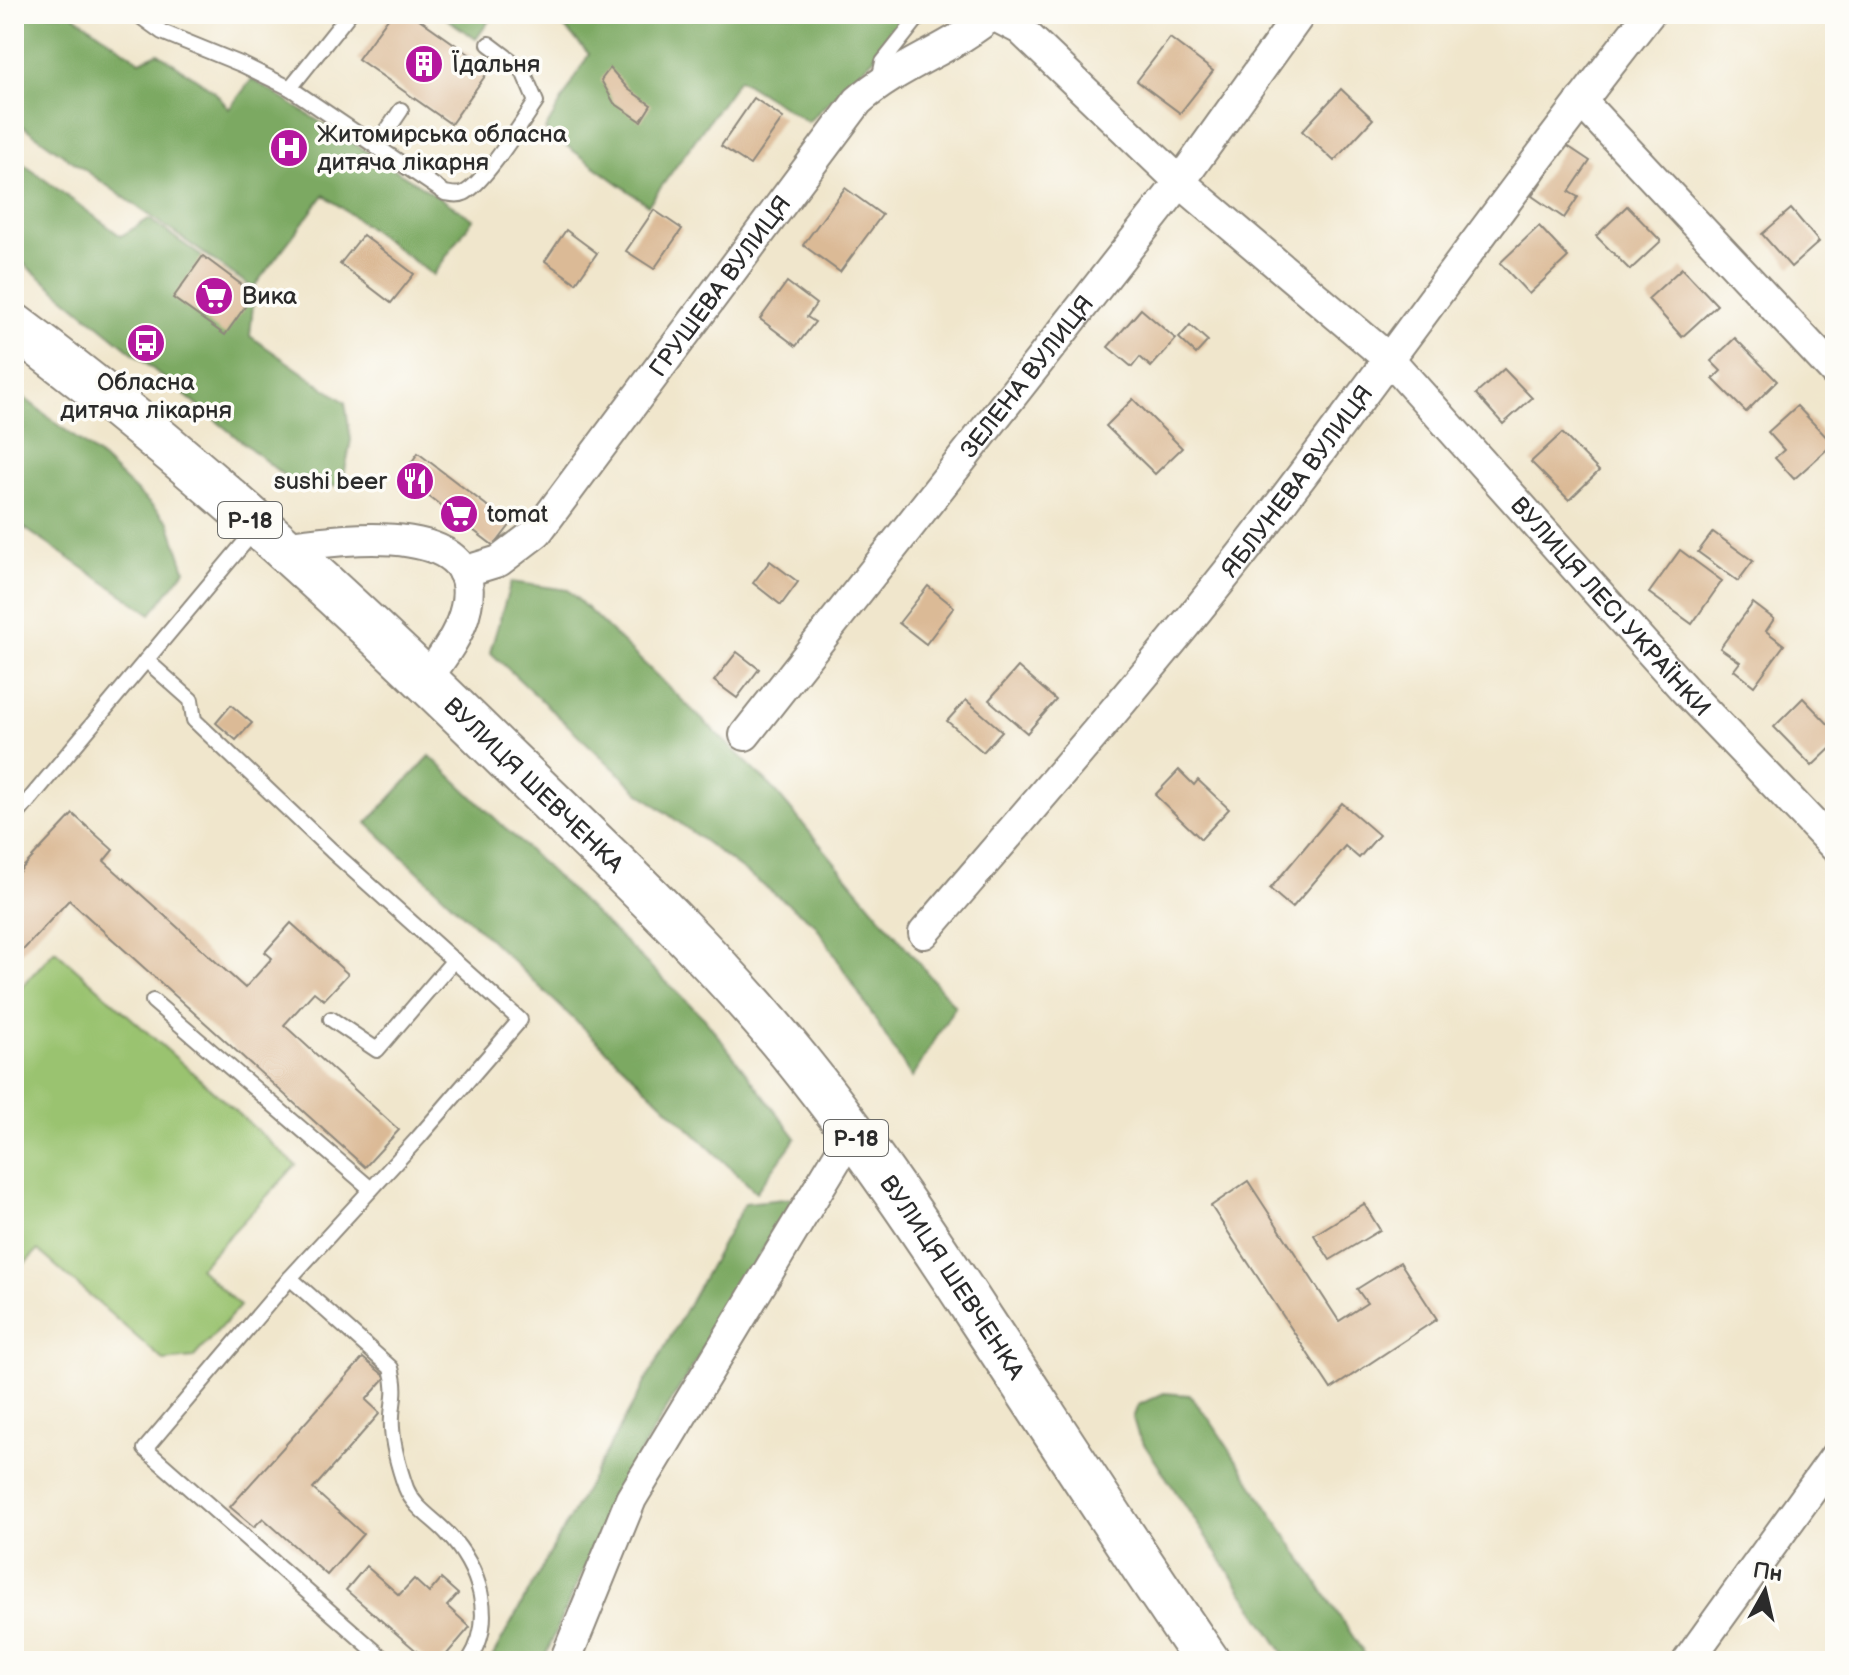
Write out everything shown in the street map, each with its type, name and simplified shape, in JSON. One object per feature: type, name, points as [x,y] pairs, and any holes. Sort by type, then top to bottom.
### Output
[{"type":"main road","name":"Р-18","points":[[14,326],[84,378],[270,537],[426,680]]},
{"type":"main road","name":"ВУЛИЦЯ ШЕВЧЕНКА","points":[[426,680],[685,932],[771,1029],[904,1204],[1207,1661]]},
{"type":"street","name":"ГРУШЕВА ВУЛИЦЯ","points":[[463,572],[499,561],[537,532],[858,101],[879,82],[975,29],[993,14]]},
{"type":"street","name":"ВУЛИЦЯ ЛЕСІ УКРАЇНКИ","points":[[993,14],[1020,29],[1180,182],[1390,360],[1684,689],[1835,847]]},
{"type":"street","name":"ЗЕЛЕНА ВУЛИЦЯ","points":[[745,735],[1180,182],[1300,14]]},
{"type":"street","name":"ЯБЛУНЕВА ВУЛИЦЯ","points":[[924,933],[1117,708],[1240,556],[1649,14]]},
{"type":"street","points":[[1581,101],[1835,372]]},
{"type":"street","points":[[270,537],[414,541],[447,552],[463,572],[468,591],[464,615],[454,638],[426,680]]},
{"type":"street","points":[[565,1661],[631,1499],[852,1133]]},
{"type":"street","points":[[1695,1659],[1835,1457]]},
{"type":"lane","points":[[137,14],[162,32],[290,88],[445,193],[464,193],[479,181],[536,102],[522,69],[489,44]]},
{"type":"lane","points":[[290,88],[349,14]]},
{"type":"lane","points":[[879,82],[883,62],[921,14]]},
{"type":"lane","points":[[376,147],[401,110]]},
{"type":"lane","points":[[14,818],[146,660],[270,537]]},
{"type":"lane","points":[[146,660],[191,700],[194,720],[332,851],[520,1020],[290,1278],[145,1449],[386,1661]]},
{"type":"lane","points":[[331,1019],[377,1050],[454,960]]},
{"type":"lane","points":[[153,1001],[371,1189]]},
{"type":"lane","points":[[290,1278],[391,1368],[396,1388],[392,1427],[407,1489],[421,1511],[446,1532],[468,1559],[481,1588],[483,1621],[475,1652],[469,1661]]},
{"type":"green space","points":[[20,14],[72,14],[140,61],[158,53],[214,91],[229,109],[252,79],[473,219],[433,275],[324,195],[253,288],[14,120],[14,21]]},
{"type":"green space","points":[[440,14],[494,14],[476,39]]},
{"type":"green space","points":[[552,14],[906,14],[877,55],[808,122],[739,79],[648,205],[545,130],[589,54]]},
{"type":"green space","points":[[14,157],[121,236],[149,219],[254,294],[250,336],[345,402],[351,440],[342,486],[294,484],[14,256]]},
{"type":"green space","points":[[14,390],[100,457],[169,522],[185,570],[151,614],[14,521]]},
{"type":"green space","points":[[511,582],[568,590],[772,787],[955,1006],[912,1078],[815,924],[641,794],[490,652]]},
{"type":"green space","points":[[430,756],[705,1019],[796,1138],[756,1192],[367,823]]},
{"type":"green space","points":[[55,950],[296,1165],[199,1268],[240,1306],[193,1358],[164,1361],[38,1250],[14,1274],[14,995]]},
{"type":"green space","points":[[794,1198],[622,1483],[543,1661],[490,1661],[745,1203]]},
{"type":"green space","points":[[1164,1393],[1189,1395],[1208,1417],[1369,1661],[1289,1661],[1138,1435],[1133,1418],[1138,1405]]},
{"type":"building","name":"Їдальня","points":[[391,14],[412,14],[490,69],[451,124],[358,59]]},
{"type":"building","points":[[1170,38],[1213,71],[1180,113],[1137,81]]},
{"type":"building","points":[[610,68],[628,89],[651,105],[641,121],[614,103],[601,80]]},
{"type":"building","points":[[1341,89],[1373,119],[1334,161],[1302,131]]},
{"type":"building","points":[[754,98],[783,118],[750,165],[721,146]]},
{"type":"building","points":[[1566,145],[1590,161],[1569,192],[1578,197],[1564,218],[1532,196]]},
{"type":"building","points":[[845,188],[882,215],[840,272],[803,245]]},
{"type":"building","points":[[1627,206],[1661,241],[1630,270],[1596,236]]},
{"type":"building","points":[[1791,209],[1819,242],[1791,267],[1762,234]]},
{"type":"building","points":[[654,210],[682,229],[654,269],[626,251]]},
{"type":"building","points":[[1539,226],[1568,257],[1529,294],[1500,263]]},
{"type":"building","points":[[566,230],[597,253],[576,283],[545,261]]},
{"type":"building","points":[[363,235],[414,274],[391,303],[340,264]]},
{"type":"building","name":"Вика","points":[[203,256],[254,294],[225,335],[173,298]]},
{"type":"building","points":[[1682,268],[1717,305],[1682,337],[1648,299]]},
{"type":"building","points":[[787,282],[816,304],[807,317],[815,322],[796,346],[760,319]]},
{"type":"building","points":[[1141,309],[1176,339],[1151,367],[1140,357],[1132,367],[1108,347]]},
{"type":"building","points":[[1190,325],[1208,341],[1196,354],[1179,338]]},
{"type":"building","points":[[1735,338],[1777,381],[1746,412],[1713,379],[1721,371],[1711,361]]},
{"type":"building","points":[[1504,369],[1532,398],[1503,424],[1476,394]]},
{"type":"building","points":[[1133,399],[1182,448],[1155,474],[1106,426]]},
{"type":"building","points":[[1797,406],[1833,444],[1794,479],[1775,458],[1784,450],[1768,432]]},
{"type":"building","points":[[1562,433],[1599,471],[1569,500],[1531,462]]},
{"type":"building","points":[[418,453],[511,524],[494,546],[402,476]]},
{"type":"building","points":[[1713,532],[1753,561],[1738,581],[1698,552]]},
{"type":"building","points":[[1680,550],[1722,581],[1692,624],[1649,593]]},
{"type":"building","points":[[770,561],[798,582],[781,605],[753,583]]},
{"type":"building","points":[[928,586],[954,607],[926,644],[899,623]]},
{"type":"building","points":[[1753,603],[1774,619],[1766,631],[1784,645],[1754,686],[1734,670],[1740,662],[1720,648]]},
{"type":"building","points":[[737,652],[759,669],[737,698],[714,681]]},
{"type":"building","points":[[1018,667],[1056,700],[1027,733],[989,700]]},
{"type":"building","points":[[1803,698],[1835,731],[1835,744],[1812,766],[1774,727]]},
{"type":"building","points":[[966,700],[1002,731],[983,752],[947,721]]},
{"type":"building","points":[[231,705],[252,723],[236,740],[216,723]]},
{"type":"building","points":[[1179,770],[1194,785],[1198,780],[1229,809],[1201,839],[1155,795]]},
{"type":"building","points":[[1342,803],[1379,835],[1359,858],[1345,846],[1292,908],[1270,889]]},
{"type":"building","points":[[73,814],[113,850],[104,861],[245,988],[272,958],[265,952],[291,923],[348,974],[324,1000],[314,992],[284,1025],[399,1130],[365,1167],[69,900],[14,960],[14,877]]},
{"type":"building","points":[[1248,1181],[1339,1321],[1367,1303],[1357,1289],[1400,1262],[1437,1319],[1331,1389],[1211,1206]]},
{"type":"building","points":[[1364,1204],[1380,1230],[1330,1260],[1314,1235]]},
{"type":"building","points":[[363,1358],[386,1377],[366,1400],[380,1413],[313,1489],[363,1534],[327,1575],[263,1518],[254,1527],[230,1507]]},
{"type":"building","points":[[366,1566],[399,1595],[414,1579],[429,1593],[441,1579],[458,1594],[447,1606],[470,1627],[441,1661],[428,1661],[346,1590]]},
{"type":"place","name":"Їдальня","points":[[424,64]]},
{"type":"place","name":"Житомирська обласна дитяча лікарня","points":[[289,148]]},
{"type":"place","name":"Вика","points":[[214,296]]},
{"type":"place","name":"Обласна дитяча лікарня","points":[[146,343]]},
{"type":"place","name":"sushi beer","points":[[415,481]]},
{"type":"place","name":"tomat","points":[[459,514]]}]
